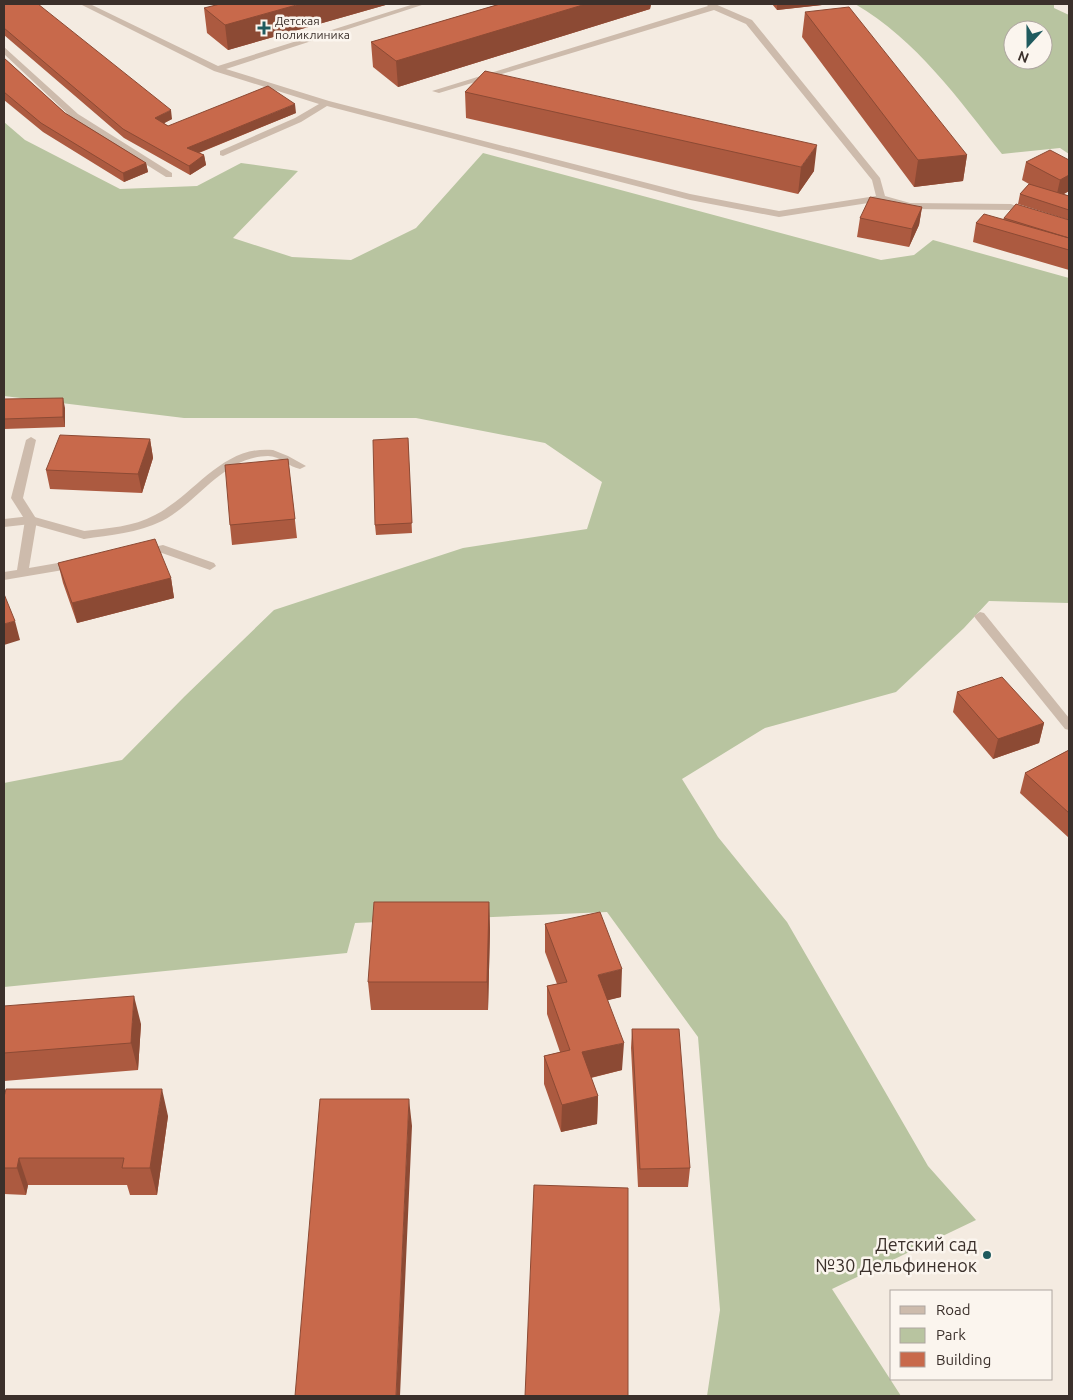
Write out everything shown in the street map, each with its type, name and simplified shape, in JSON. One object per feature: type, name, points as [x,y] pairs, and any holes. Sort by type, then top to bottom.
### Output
[{"type":"street","points":[[84,4],[216,69],[326,103],[690,197],[779,214],[880,198],[910,206],[1011,207],[1036,215]]},
{"type":"street","points":[[216,69],[421,4]]},
{"type":"street","points":[[436,91],[712,6],[749,22],[877,180],[880,198]]},
{"type":"street","points":[[4,50],[75,116],[169,175]]},
{"type":"street","points":[[223,153],[298,120],[326,103]]},
{"type":"street","points":[[23,572],[31,520],[17,498],[31,440]]},
{"type":"street","points":[[4,523],[31,520],[84,535],[137,526],[165,515],[199,486],[240,457],[270,452],[300,466]]},
{"type":"street","points":[[135,554],[163,549],[210,566]]},
{"type":"street","points":[[4,576],[88,562]]},
{"type":"street","points":[[980,616],[1069,726]]},
{"type":"green space","points":[[855,4],[1054,4],[1054,8],[1069,15],[1069,154],[1060,148],[1002,154],[935,72],[898,35]]},
{"type":"green space","points":[[4,122],[25,140],[120,189],[197,186],[241,163],[298,171],[233,238],[292,257],[351,260],[416,228],[483,153],[881,260],[914,255],[933,240],[1069,278],[1069,603],[989,601],[964,628],[896,692],[765,728],[682,779],[718,837],[787,922],[928,1166],[976,1220],[832,1289],[901,1396],[707,1396],[720,1310],[698,1037],[607,912],[355,923],[347,953],[4,987],[4,783],[122,760],[274,610],[463,548],[587,529],[602,482],[545,443],[416,418],[184,418],[4,396]]},
{"type":"building","points":[[4,4],[38,4],[171,110],[155,118],[168,126],[268,86],[295,104],[187,148],[204,155],[189,166],[123,129],[4,28]]},
{"type":"building","points":[[220,4],[300,4],[225,25],[204,8]]},
{"type":"building","points":[[500,4],[586,4],[396,61],[371,42]]},
{"type":"building","points":[[849,7],[967,155],[918,160],[805,12]]},
{"type":"building","points":[[4,58],[65,113],[146,163],[123,173],[41,123],[4,92]]},
{"type":"building","points":[[485,71],[817,145],[801,167],[465,92]]},
{"type":"building","points":[[1050,150],[1069,160],[1069,175],[1060,180],[1026,162]]},
{"type":"building","points":[[1029,184],[1069,196],[1069,210],[1020,194]]},
{"type":"building","points":[[870,197],[922,207],[912,229],[860,218]]},
{"type":"building","points":[[1016,204],[1069,220],[1069,238],[1004,218]]},
{"type":"building","points":[[984,214],[1069,238],[1069,250],[976,223]]},
{"type":"building","points":[[63,398],[63,417],[4,419],[4,399]]},
{"type":"building","points":[[60,435],[150,439],[138,474],[46,470]]},
{"type":"building","points":[[408,438],[412,523],[375,525],[373,440]]},
{"type":"building","points":[[288,459],[295,519],[230,525],[225,465]]},
{"type":"building","points":[[155,539],[171,578],[72,603],[58,563]]},
{"type":"building","points":[[4,594],[15,621],[4,624]]},
{"type":"building","points":[[1002,677],[1044,723],[998,739],[957,692]]},
{"type":"building","points":[[1069,750],[1069,813],[1025,773]]},
{"type":"building","points":[[374,902],[489,902],[487,982],[368,982]]},
{"type":"building","points":[[600,912],[622,969],[598,975],[624,1043],[582,1052],[598,1096],[562,1105],[544,1056],[570,1050],[547,986],[567,982],[545,924]]},
{"type":"building","points":[[134,996],[131,1043],[4,1053],[4,1006]]},
{"type":"building","points":[[632,1029],[679,1029],[690,1168],[640,1169]]},
{"type":"building","points":[[6,1089],[162,1089],[150,1168],[122,1168],[124,1158],[19,1158],[17,1168],[4,1168],[4,1097]]},
{"type":"building","points":[[320,1099],[409,1099],[396,1396],[295,1396]]},
{"type":"building","points":[[534,1185],[628,1188],[628,1396],[525,1396]]},
{"type":"place","name":"Детская поликлиника","points":[[264,28]]},
{"type":"place","name":"Детский сад №30 Дельфиненок","points":[[987,1255]]}]
